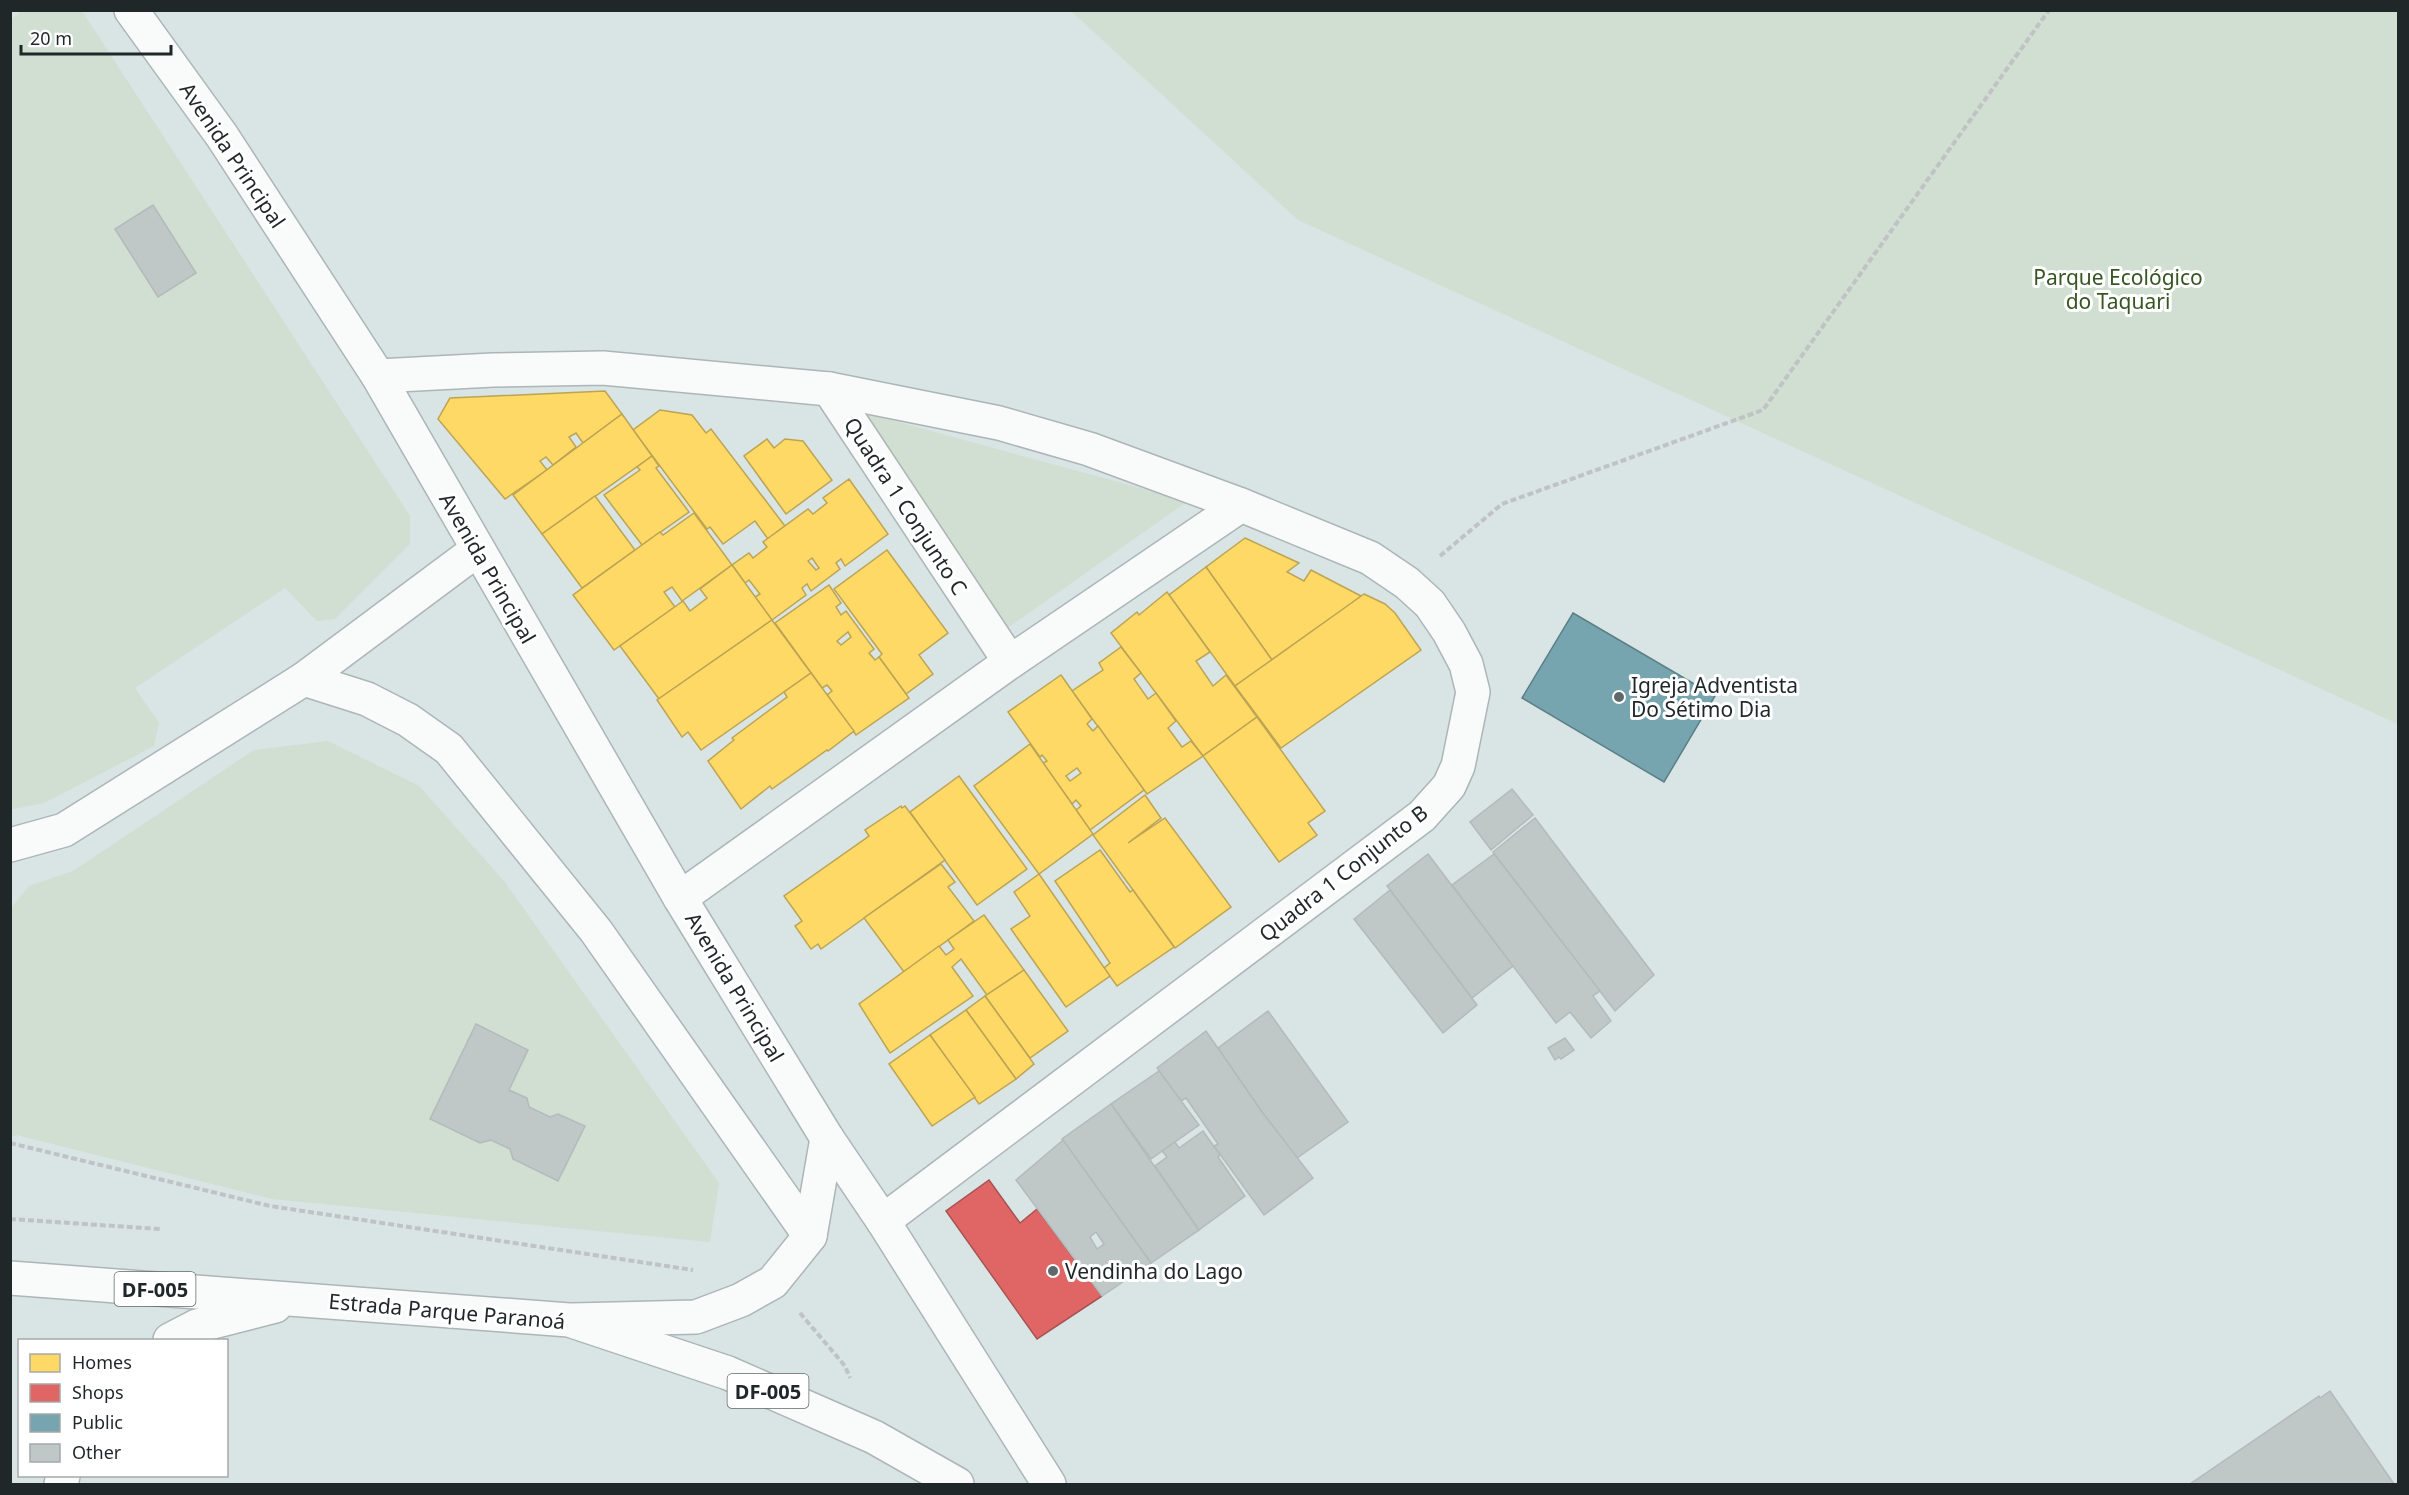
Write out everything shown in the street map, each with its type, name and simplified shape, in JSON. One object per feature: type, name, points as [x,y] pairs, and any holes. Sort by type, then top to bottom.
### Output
[{"type":"street","name":"Avenida Principal","points":[[131,10],[222,136],[378,376],[680,898],[827,1138],[884,1221],[1049,1485]]},
{"type":"street","points":[[378,376],[493,370],[603,368],[829,389]]},
{"type":"street","name":"Quadra 1 Conjunto B","points":[[829,389],[999,423],[1089,449],[1241,505],[1371,558],[1407,583],[1430,604],[1449,632],[1466,664],[1473,692],[1458,766],[1449,786],[1422,816],[884,1221]]},
{"type":"street","name":"Quadra 1 Conjunto C","points":[[829,389],[1010,662]]},
{"type":"street","points":[[680,898],[1010,662],[1241,505]]},
{"type":"street","points":[[10,845],[64,831],[304,679],[477,550]]},
{"type":"street","points":[[304,679],[367,699],[408,720],[449,748],[596,931],[810,1236]]},
{"type":"street","points":[[569,1320],[696,1317],[741,1300],[773,1282],[810,1236],[827,1138]]},
{"type":"street","name":"Estrada Parque Paranoá","points":[[10,1278],[569,1320],[728,1373],[874,1437],[957,1485]]},
{"type":"street","points":[[174,1339],[197,1326],[300,1299]]},
{"type":"path","points":[[1407,583],[1502,504],[1763,410],[2049,10]]},
{"type":"path","points":[[10,1143],[270,1206],[703,1272]]},
{"type":"path","points":[[10,1219],[160,1229]]},
{"type":"path","points":[[773,1282],[845,1366],[874,1437]]},
{"type":"green space","points":[[23,11],[82,11],[410,516],[410,544],[335,619],[317,621],[285,588],[135,688],[159,723],[154,746],[44,803],[11,809],[11,19]]},
{"type":"green space","name":"Parque Ecológico do Taquari","points":[[1071,11],[2398,11],[2398,724],[1298,220]]},
{"type":"green space","points":[[865,413],[1188,501],[1006,629]]},
{"type":"green space","points":[[328,741],[419,786],[504,881],[719,1183],[710,1242],[272,1199],[17,1135],[11,1137],[11,908],[29,886],[73,871],[254,750]]},
{"type":"building: Homes","points":[[605,391],[622,414],[583,443],[576,433],[569,437],[576,447],[553,465],[546,457],[540,461],[547,470],[505,499],[438,419],[450,398]]},
{"type":"building: Homes","points":[[660,410],[692,415],[706,433],[711,429],[785,526],[768,539],[755,521],[723,544],[710,527],[707,529],[633,430]]},
{"type":"building: Homes","points":[[622,414],[652,456],[542,534],[513,495]]},
{"type":"building: Homes","points":[[767,439],[774,448],[785,439],[803,441],[832,480],[786,514],[744,456]]},
{"type":"building: Homes","points":[[652,456],[659,466],[656,468],[689,512],[642,545],[604,495],[640,470],[637,467]]},
{"type":"building: Homes","points":[[849,479],[888,534],[845,566],[841,559],[836,563],[840,569],[811,591],[807,584],[802,588],[806,595],[772,620],[755,597],[760,594],[749,580],[745,583],[732,565],[749,553],[753,558],[767,547],[763,542],[808,509],[813,514],[827,503],[823,498]],"holes":[[[812,558],[819,568],[816,570],[808,561]]]},
{"type":"building: Homes","points":[[595,496],[635,550],[582,588],[542,534]]},
{"type":"building: Homes","points":[[694,513],[732,565],[682,601],[672,587],[664,592],[675,607],[614,650],[573,595],[660,532],[663,535]]},
{"type":"building: Homes","points":[[1245,538],[1299,563],[1287,572],[1304,581],[1311,570],[1361,596],[1324,625],[1272,660],[1206,567]]},
{"type":"building: Homes","points":[[887,550],[948,633],[919,655],[933,674],[906,694],[879,657],[882,654],[834,589]]},
{"type":"building: Homes","points":[[732,565],[772,620],[659,699],[620,646],[683,601],[690,611],[707,598],[700,589]]},
{"type":"building: Homes","points":[[1206,567],[1272,660],[1235,686],[1169,595]]},
{"type":"building: Homes","points":[[829,585],[841,603],[836,607],[841,615],[846,611],[874,649],[869,653],[875,660],[879,657],[909,698],[856,735],[827,695],[832,691],[827,685],[822,688],[775,623]],"holes":[[[848,632],[851,637],[841,645],[837,641]]]},
{"type":"building: Homes","points":[[1167,592],[1210,652],[1196,661],[1213,686],[1226,675],[1257,717],[1203,756],[1111,633],[1137,612],[1139,615]]},
{"type":"building: Homes","points":[[1364,594],[1385,604],[1395,613],[1421,650],[1281,748],[1235,686]]},
{"type":"building: Homes","points":[[772,620],[811,673],[701,750],[688,732],[682,737],[657,700]]},
{"type":"building: Homes","points":[[1121,647],[1141,673],[1134,679],[1148,699],[1156,693],[1176,721],[1168,728],[1182,747],[1191,741],[1203,756],[1147,794],[1072,691],[1103,670],[1099,663]]},
{"type":"building: Homes","points":[[811,673],[854,731],[772,789],[770,786],[741,809],[708,761],[734,740],[732,738],[787,697],[784,692]]},
{"type":"building: Homes","points":[[1061,675],[1092,719],[1087,724],[1093,731],[1098,726],[1144,790],[1090,830],[1076,810],[1081,806],[1076,800],[1072,804],[1043,763],[1047,761],[1042,755],[1040,757],[1008,712]],"holes":[[[1077,768],[1081,773],[1070,781],[1066,776]]]},
{"type":"building: Homes","points":[[1257,717],[1325,811],[1308,823],[1317,835],[1279,862],[1203,756]]},
{"type":"building: Homes","points":[[1030,744],[1093,834],[1039,874],[974,786]]},
{"type":"building: Homes","points":[[959,776],[1027,869],[977,905],[910,812]]},
{"type":"building: Homes","points":[[1145,795],[1161,818],[1128,843],[1165,818],[1231,907],[1175,948],[1093,835]]},
{"type":"building: Homes","points":[[901,806],[902,808],[905,806],[945,860],[821,949],[818,944],[811,949],[795,926],[802,921],[784,896],[869,836],[865,830]]},
{"type":"building: Homes","points":[[1100,850],[1130,892],[1133,890],[1174,947],[1117,986],[1104,968],[1110,963],[1055,881]]},
{"type":"building: Homes","points":[[941,864],[955,882],[948,887],[974,921],[904,972],[864,918]]},
{"type":"building: Homes","points":[[1039,874],[1110,976],[1066,1007],[1011,929],[1030,916],[1014,892]]},
{"type":"building: Homes","points":[[984,915],[1024,970],[987,995],[961,959],[952,967],[973,996],[890,1053],[859,1004],[939,946],[946,955],[954,949],[948,940]]},
{"type":"building: Homes","points":[[1024,970],[1068,1031],[1030,1058],[985,996]]},
{"type":"building: Homes","points":[[985,996],[1034,1064],[1016,1079],[966,1010]]},
{"type":"building: Homes","points":[[966,1010],[1016,1079],[979,1104],[930,1035]]},
{"type":"building: Homes","points":[[930,1035],[975,1097],[932,1126],[889,1064]]},
{"type":"building: Shops","points":[[989,1180],[1020,1223],[1037,1209],[1102,1296],[1037,1339],[946,1211]]},
{"type":"building: Public","name":"Igreja Adventista Do Sétimo Dia","points":[[1573,613],[1715,696],[1664,782],[1522,698]]},
{"type":"building: Other","points":[[153,205],[196,273],[158,297],[115,229]]},
{"type":"building: Other","points":[[1512,789],[1533,815],[1491,850],[1470,822]]},
{"type":"building: Other","points":[[1535,818],[1654,975],[1615,1011],[1493,852]]},
{"type":"building: Other","points":[[1428,854],[1513,966],[1472,998],[1387,886]]},
{"type":"building: Other","points":[[1494,854],[1600,991],[1593,996],[1611,1021],[1591,1038],[1570,1012],[1556,1023],[1452,885]]},
{"type":"building: Other","points":[[1390,890],[1477,1005],[1443,1033],[1354,919]]},
{"type":"building: Other","points":[[1268,1011],[1348,1122],[1297,1158],[1218,1048]]},
{"type":"building: Other","points":[[476,1024],[528,1050],[509,1090],[527,1098],[529,1107],[550,1117],[558,1114],[585,1126],[558,1181],[513,1159],[510,1149],[491,1140],[480,1143],[430,1119]]},
{"type":"building: Other","points":[[1206,1031],[1262,1112],[1313,1178],[1264,1215],[1214,1146],[1218,1144],[1186,1098],[1181,1101],[1157,1068]]},
{"type":"building: Other","points":[[1565,1038],[1574,1050],[1561,1059],[1559,1057],[1555,1060],[1548,1048]]},
{"type":"building: Other","points":[[1159,1071],[1199,1125],[1151,1159],[1111,1104]]},
{"type":"building: Other","points":[[1111,1104],[1199,1230],[1151,1263],[1062,1139]]},
{"type":"building: Other","points":[[1203,1131],[1245,1196],[1199,1230],[1155,1166],[1167,1157],[1162,1151],[1175,1142],[1179,1148]]},
{"type":"building: Other","points":[[1063,1140],[1151,1263],[1102,1296],[1016,1180]],"holes":[[[1096,1232],[1104,1244],[1097,1249],[1090,1237]]]},
{"type":"building: Other","points":[[2330,1391],[2394,1484],[2190,1484],[2319,1396],[2320,1398]]},
{"type":"place","name":"Igreja Adventista Do Sétimo Dia","points":[[1619,697]]},
{"type":"place","name":"Vendinha do Lago","points":[[1053,1271]]}]
